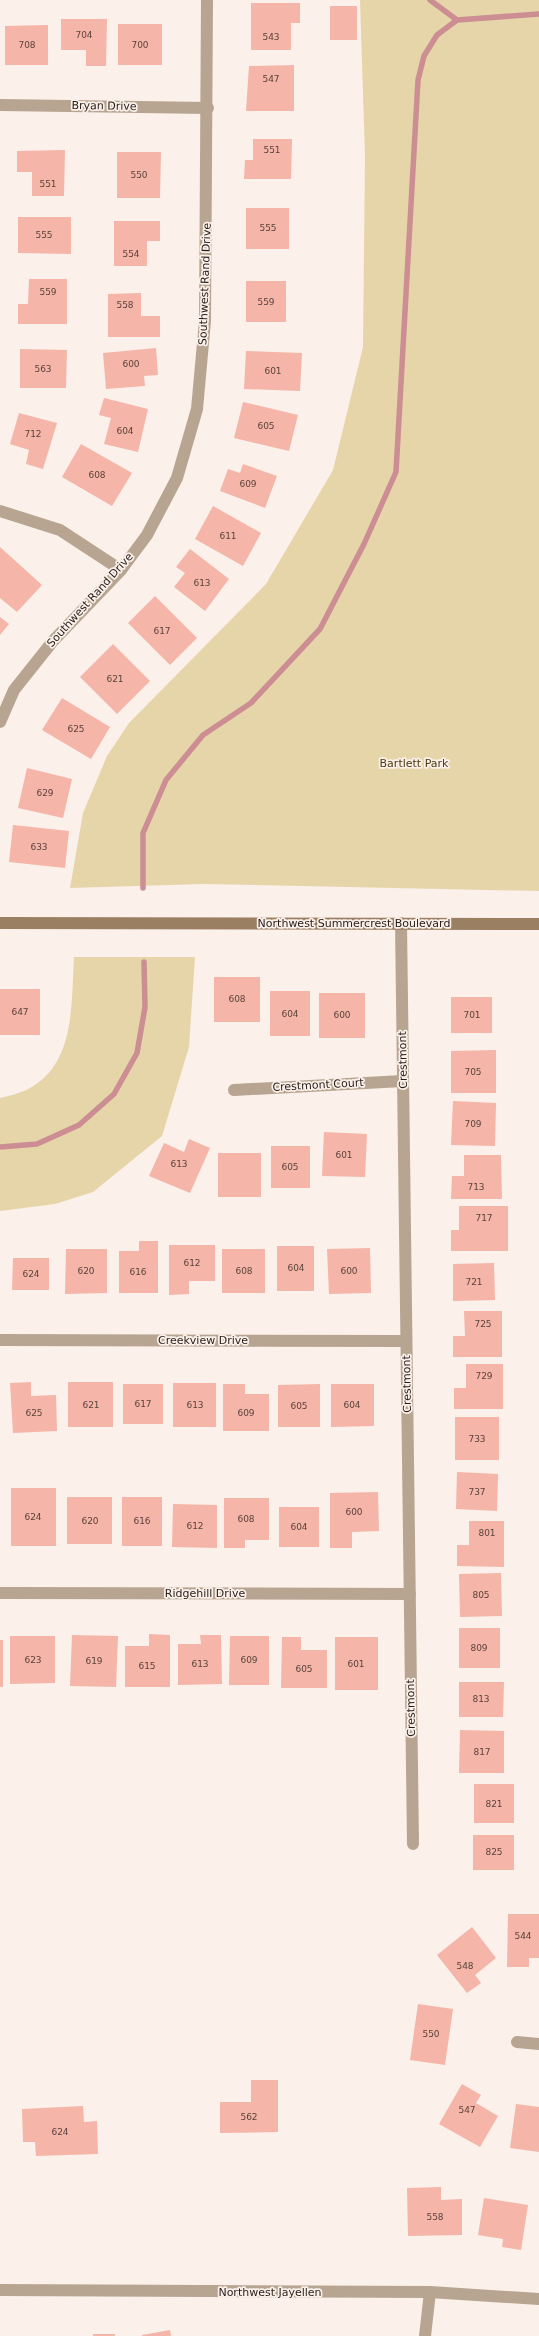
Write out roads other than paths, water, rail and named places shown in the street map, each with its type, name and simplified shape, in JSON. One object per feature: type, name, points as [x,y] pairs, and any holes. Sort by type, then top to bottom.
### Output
[{"type":"street","name":"Southwest Rand Drive","points":[[0,722],[14,690],[53,641],[121,570],[147,535],[177,478],[196,409],[206,322],[208,108],[207,0]]},
{"type":"street","name":"Bryan Drive","points":[[0,105],[208,108]]},
{"type":"street","points":[[0,510],[60,530],[121,570]]},
{"type":"street","name":"Northwest Summercrest Boulevard","points":[[0,923],[169,922],[539,924]]},
{"type":"street","name":"Crestmont","points":[[401,923],[413,1844]]},
{"type":"street","name":"Crestmont Court","points":[[234,1090],[403,1081]]},
{"type":"street","name":"Creekview Drive","points":[[0,1340],[406,1341]]},
{"type":"street","name":"Ridgehill Drive","points":[[0,1593],[410,1594]]},
{"type":"street","points":[[517,2042],[539,2044]]},
{"type":"street","name":"Northwest Jayellen","points":[[0,2290],[430,2292],[539,2299]]},
{"type":"street","points":[[425,2336],[430,2292]]},
{"type":"waterway","points":[[430,0],[457,20]]},
{"type":"waterway","points":[[143,888],[143,833],[166,780],[203,735],[251,703],[320,629],[364,544],[396,472],[418,80],[424,56],[437,35],[457,20],[539,14]]},
{"type":"waterway","points":[[0,1147],[37,1144],[79,1125],[114,1094],[137,1053],[145,1007],[144,962]]},
{"type":"park label","name":"Bartlett Park","points":[[414,763]]}]
